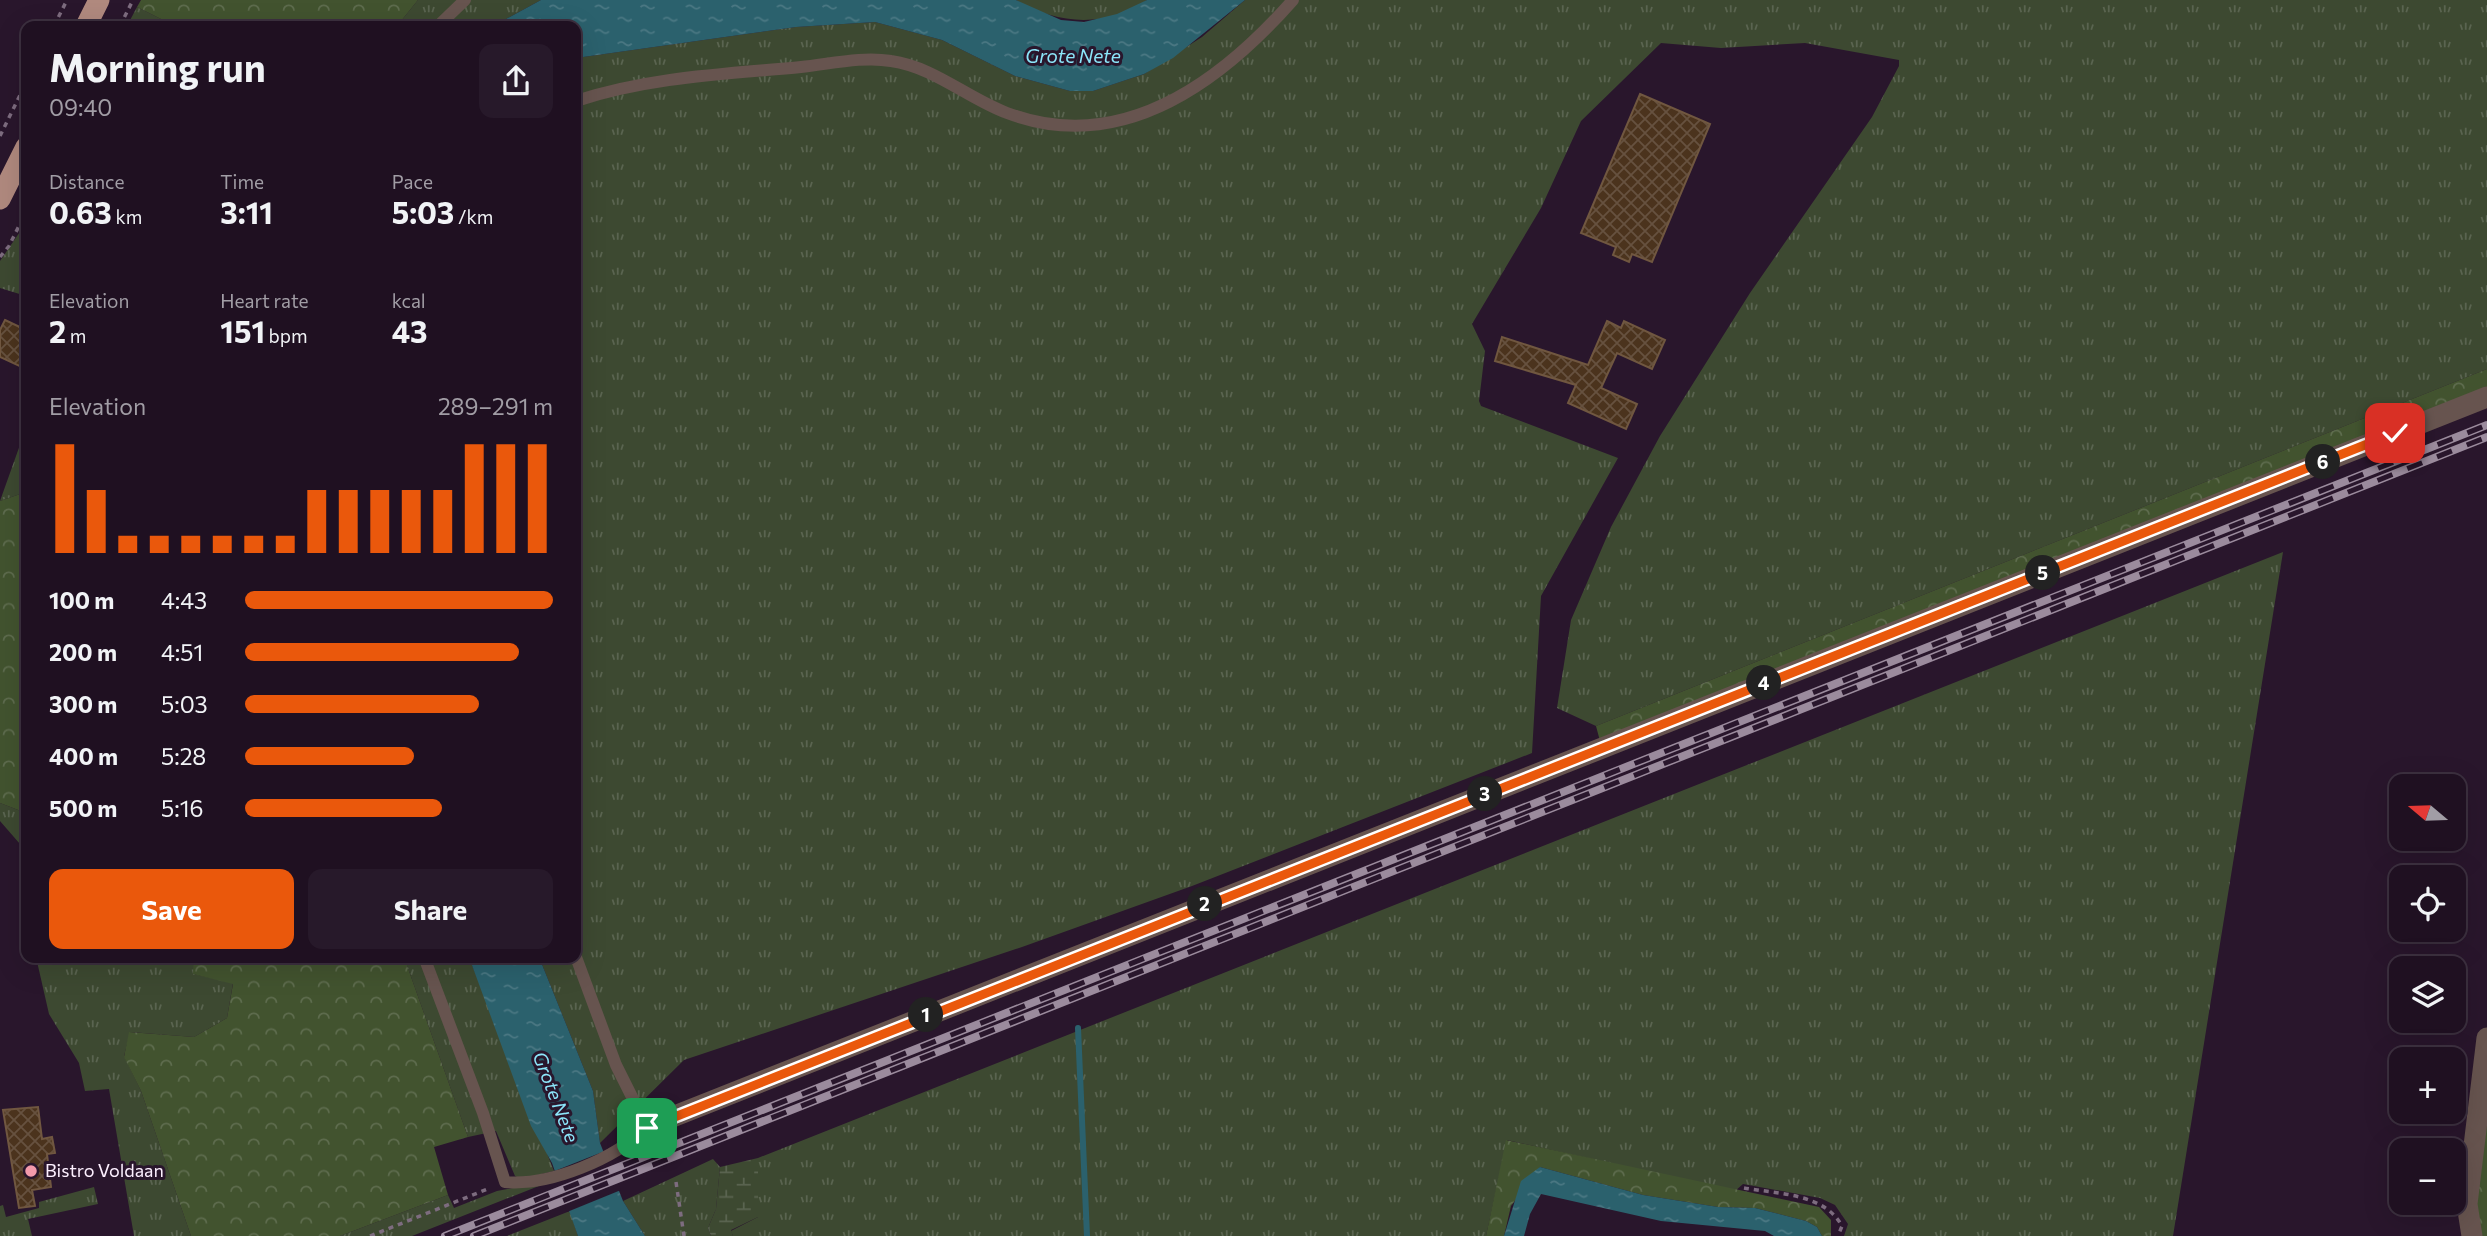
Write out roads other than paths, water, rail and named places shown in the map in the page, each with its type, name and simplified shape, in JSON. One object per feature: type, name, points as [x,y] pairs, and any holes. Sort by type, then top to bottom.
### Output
[{"type":"main road","points":[[88,21],[99,0]]},
{"type":"main road","points":[[0,199],[21,157]]},
{"type":"street","points":[[647,1128],[2487,397]]},
{"type":"street","points":[[2472,1236],[2468,1204],[2487,1038]]},
{"type":"lane","points":[[443,21],[465,0]]},
{"type":"lane","points":[[581,100],[643,84],[691,78],[891,61],[928,72],[978,100],[1029,121],[1070,128],[1111,124],[1146,113],[1206,80],[1242,53],[1293,0]]},
{"type":"lane","points":[[426,963],[483,1113],[505,1182],[528,1184],[554,1178],[607,1155],[635,1139],[647,1128],[616,1065],[578,963]]},
{"type":"water","name":"Grote Nete","points":[[541,0],[1016,0],[1061,20],[1084,22],[1117,14],[1147,0],[1245,0],[1173,58],[1144,74],[1093,91],[1070,91],[1015,76],[942,40],[875,22],[796,27],[581,57],[581,21],[502,21]]},
{"type":"water","name":"Grote Nete","points":[[471,963],[541,963],[593,1091],[600,1143],[623,1201],[645,1236],[578,1236],[552,1163],[531,1126]]},
{"type":"water","points":[[1540,1167],[1643,1195],[1718,1207],[1755,1208],[1806,1221],[1817,1227],[1822,1236],[1774,1236],[1765,1231],[1661,1221],[1541,1194],[1530,1214],[1524,1236],[1504,1236],[1521,1181]]},
{"type":"waterway","points":[[1078,1028],[1087,1236]]},
{"type":"railway","points":[[445,1236],[2487,425]]},
{"type":"railway","points":[[474,1236],[2487,437]]},
{"type":"place","name":"Bistro Voldaan","points":[[31,1171]]}]
